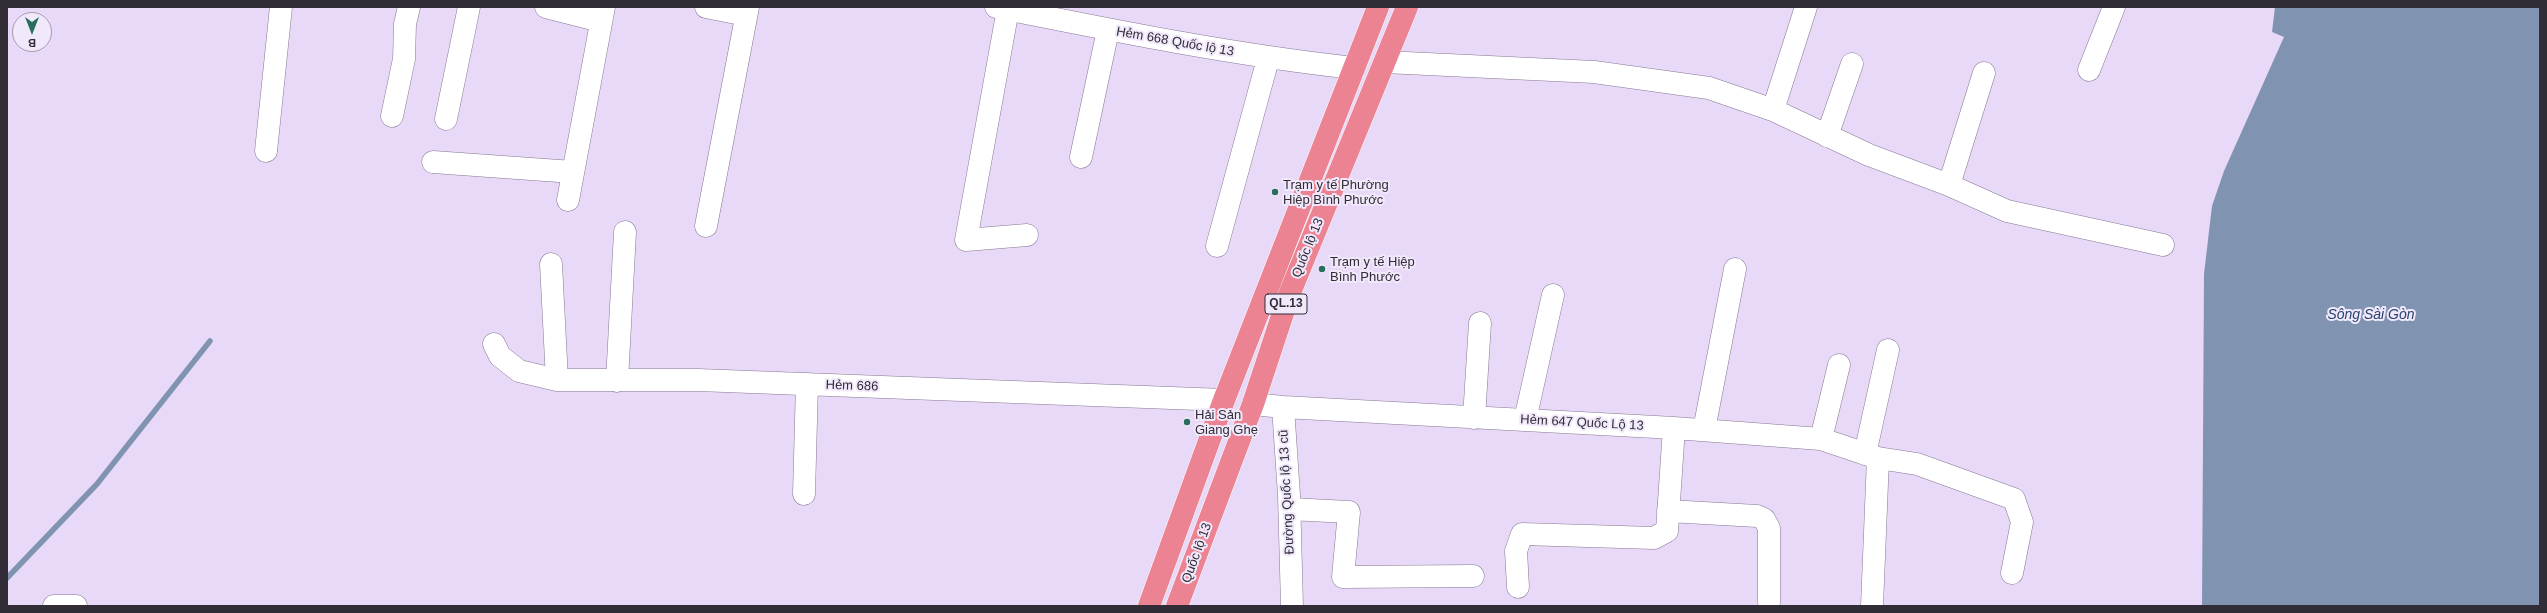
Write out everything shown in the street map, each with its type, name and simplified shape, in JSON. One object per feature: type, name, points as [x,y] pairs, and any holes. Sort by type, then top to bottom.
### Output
[{"type":"highway","name":"Quốc lộ 13","points":[[1149,606],[1224,400],[1378,7]]},
{"type":"highway","name":"Quốc lộ 13","points":[[1177,606],[1252,404],[1289,295],[1407,7]]},
{"type":"highway","points":[[1224,400],[1252,404]]},
{"type":"street","points":[[266,151],[281,7]]},
{"type":"street","points":[[392,116],[404,58],[405,24],[409,7]]},
{"type":"street","points":[[446,119],[469,7]]},
{"type":"street","points":[[546,7],[602,14],[568,200]]},
{"type":"street","points":[[706,7],[747,11],[706,226]]},
{"type":"street","points":[[1773,110],[1806,7]]},
{"type":"street","points":[[2089,70],[2114,7]]},
{"type":"street","points":[[1002,8],[966,240],[1027,235]]},
{"type":"street","name":"Hẻm 668 Quốc lộ 13","points":[[1002,8],[1108,30],[1268,58],[1354,68]]},
{"type":"street","points":[[1081,157],[1108,30]]},
{"type":"street","points":[[1217,246],[1268,58]]},
{"type":"street","points":[[1385,62],[1594,72],[1709,88],[1773,110],[1869,155],[1949,185],[2007,211],[2163,245]]},
{"type":"street","points":[[1827,136],[1852,64]]},
{"type":"street","points":[[1949,185],[1984,73]]},
{"type":"street","points":[[433,162],[573,172]]},
{"type":"street","points":[[617,381],[625,232]]},
{"type":"street","points":[[551,264],[557,380]]},
{"type":"street","points":[[1704,430],[1735,269]]},
{"type":"street","points":[[1525,420],[1553,295]]},
{"type":"street","points":[[1474,418],[1480,323]]},
{"type":"street","name":"Hẻm 686","points":[[494,344],[500,356],[520,371],[557,380],[698,380],[1224,400]]},
{"type":"street","points":[[1872,606],[1872,456],[1888,350]]},
{"type":"street","points":[[1821,438],[1839,365]]},
{"type":"street","points":[[804,494],[807,384]]},
{"type":"street","points":[[1252,404],[1283,408]]},
{"type":"street","name":"Hẻm 647 Quốc Lộ 13","points":[[1283,408],[1674,428],[1821,438],[1872,456],[1917,464],[2014,499],[2022,522],[2012,573]]},
{"type":"street","name":"Đường Quốc lộ 13 cũ","points":[[1283,408],[1290,509],[1292,606]]},
{"type":"street","points":[[1518,587],[1516,551],[1522,534],[1654,538],[1667,531],[1674,428]]},
{"type":"street","points":[[1290,509],[1349,512],[1342,577],[1473,576]]},
{"type":"street","points":[[1668,511],[1764,519],[1769,528],[1769,602]]},
{"type":"street","points":[[54,606],[76,606]]},
{"type":"water","name":"Sông Sài Gòn","points":[[2275,7],[2540,7],[2540,606],[2202,606],[2204,274],[2212,206],[2224,171],[2284,37],[2272,32]]},
{"type":"waterway","points":[[7,578],[97,484],[210,341]]},
{"type":"place","name":"Trạm y tế Phường Hiệp Bình Phước","points":[[1275,192]]},
{"type":"place","name":"Trạm y tế Hiệp Bình Phước","points":[[1322,269]]},
{"type":"place","name":"Hải Sản Giang Ghẹ","points":[[1187,422]]}]
